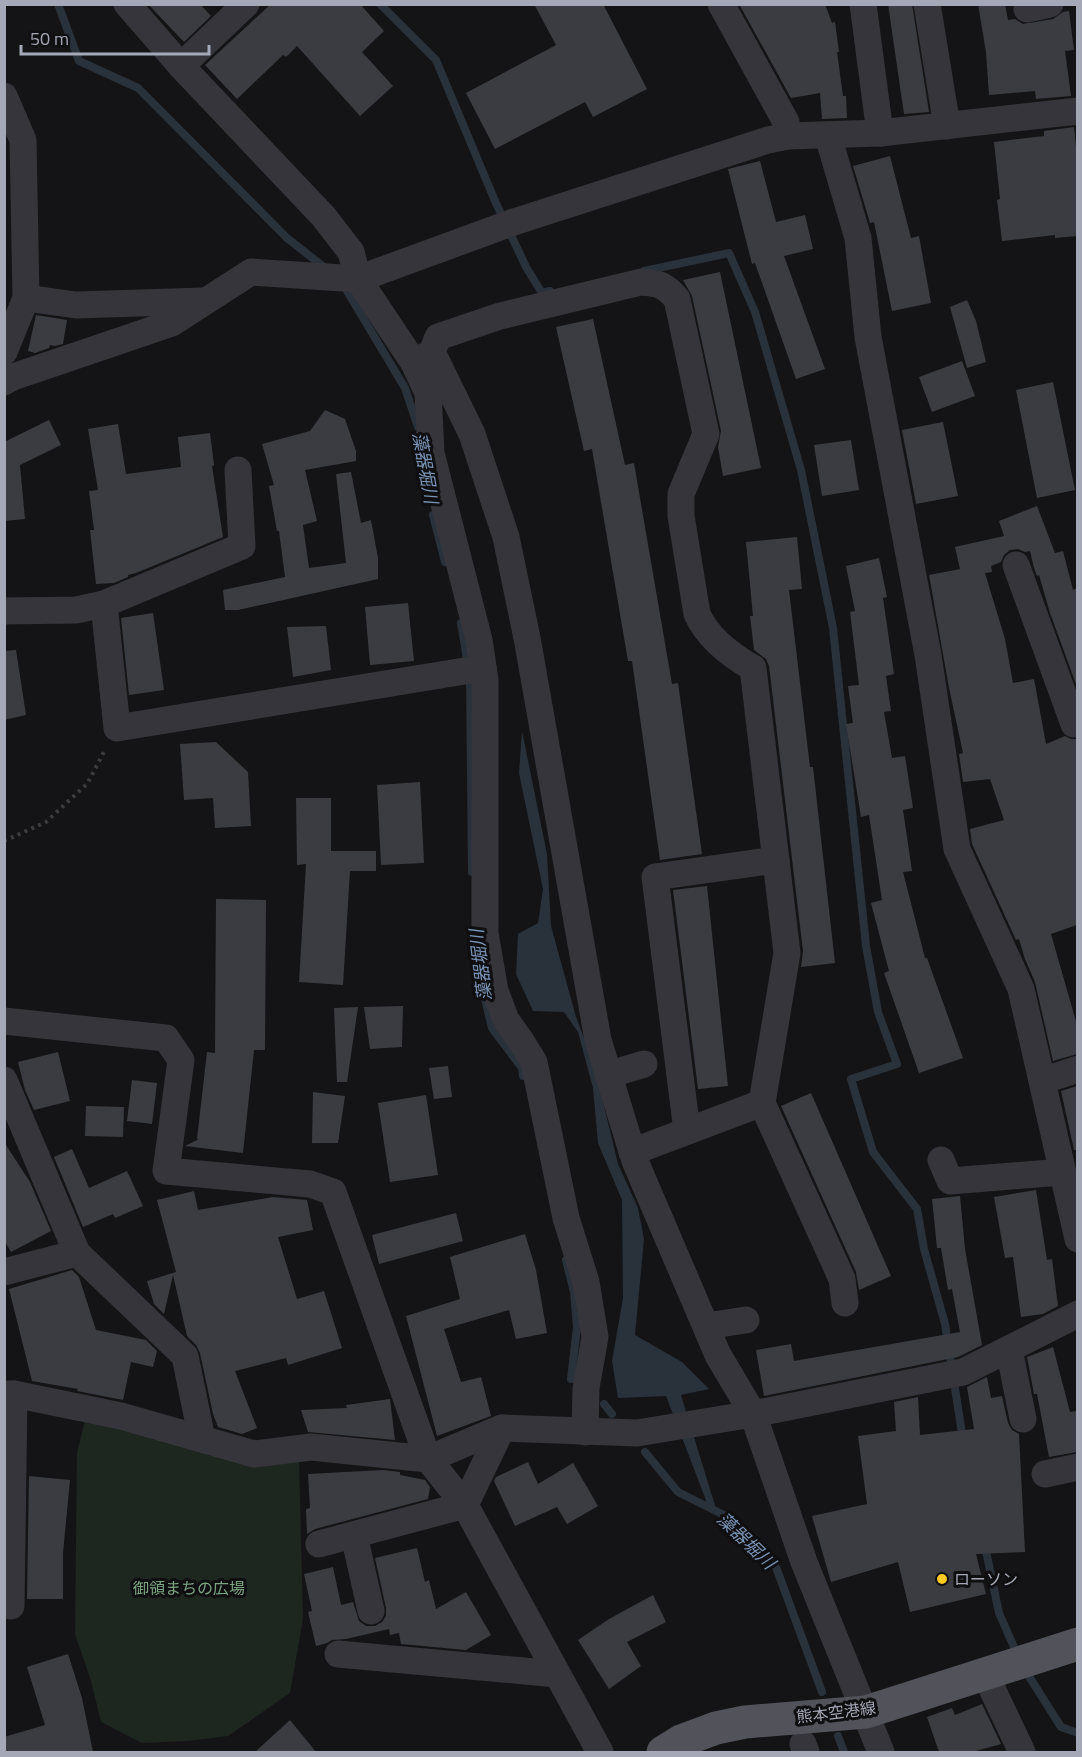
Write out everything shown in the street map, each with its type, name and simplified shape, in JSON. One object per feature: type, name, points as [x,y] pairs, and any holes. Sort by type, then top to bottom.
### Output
[{"type":"main road","name":"熊本空港線","points":[[663,1752],[681,1741],[716,1728],[745,1722],[866,1712],[1077,1644]]},
{"type":"street","points":[[127,4],[181,66],[324,217],[351,252],[358,279],[423,358],[472,434],[468,452],[509,548],[598,1040],[608,1075],[632,1152],[718,1355],[753,1414],[804,1562],[881,1752]]},
{"type":"street","points":[[181,66],[246,4]]},
{"type":"street","points":[[721,4],[786,122],[788,136]]},
{"type":"street","points":[[863,4],[880,133]]},
{"type":"street","points":[[927,4],[947,126]]},
{"type":"street","points":[[4,96],[23,140],[26,298],[4,352]]},
{"type":"street","points":[[4,382],[172,323],[251,272],[358,279],[514,222],[758,143],[788,136],[880,133],[1077,111]]},
{"type":"street","points":[[828,136],[858,238],[868,337],[927,655],[957,849],[1021,989],[1077,1239]]},
{"type":"street","points":[[585,1432],[586,1388],[595,1337],[586,1282],[566,1218],[534,1062],[506,1020],[495,991],[485,933],[483,668],[479,640],[431,453],[428,393],[423,358],[438,337],[496,328],[641,282],[654,283],[667,288],[677,299],[706,434],[681,494],[681,516],[697,614],[702,626],[725,650],[753,668],[787,953],[762,1103],[842,1279],[844,1303]]},
{"type":"street","points":[[26,298],[76,305],[207,300]]},
{"type":"street","points":[[4,611],[76,610],[104,604],[242,546],[238,470]]},
{"type":"street","points":[[1016,565],[1076,727]]},
{"type":"street","points":[[104,604],[117,728],[483,668]]},
{"type":"street","points":[[687,1131],[655,877],[776,860]]},
{"type":"street","points":[[4,1021],[166,1038],[181,1060],[166,1171],[310,1184],[333,1192],[428,1459],[465,1505],[600,1752]]},
{"type":"street","points":[[608,1075],[644,1064]]},
{"type":"street","points":[[1041,1081],[1077,1069]]},
{"type":"street","points":[[4,1080],[77,1253],[185,1356],[201,1439]]},
{"type":"street","points":[[632,1152],[762,1103]]},
{"type":"street","points":[[941,1160],[950,1181],[1062,1172]]},
{"type":"street","points":[[4,1272],[77,1253]]},
{"type":"street","points":[[11,1606],[8,1532],[9,1394],[121,1416],[254,1454],[311,1447],[428,1459],[502,1428],[637,1433],[753,1414],[963,1372],[1077,1314]]},
{"type":"street","points":[[706,1326],[746,1320]]},
{"type":"street","points":[[1009,1348],[1023,1419]]},
{"type":"street","points":[[319,1544],[465,1505],[502,1428]]},
{"type":"street","points":[[1045,1474],[1077,1467]]},
{"type":"street","points":[[354,1534],[371,1611]]},
{"type":"street","points":[[338,1654],[557,1674]]},
{"type":"street","points":[[995,1671],[1022,1752]]},
{"type":"path","points":[[4,841],[46,822],[87,784],[117,728]]},
{"type":"green space","name":"御領まちの広場","points":[[85,1420],[299,1457],[303,1619],[290,1693],[228,1736],[142,1743],[101,1722],[91,1681],[75,1634],[77,1453]]},
{"type":"shaded area","points":[[522,731],[547,854],[551,926],[576,1017],[594,1064],[618,1164],[638,1208],[644,1239],[635,1335],[682,1362],[709,1389],[681,1395],[717,1512],[709,1508],[666,1396],[618,1398],[612,1361],[623,1298],[622,1200],[598,1143],[593,1088],[578,1032],[564,1012],[533,1011],[516,974],[518,934],[538,923],[543,889],[519,773]]},
{"type":"building","points":[[148,4],[200,4],[211,16],[184,42]]},
{"type":"building","points":[[271,4],[360,4],[384,31],[362,52],[393,86],[360,116],[297,46],[286,57],[283,55],[237,99],[205,65]]},
{"type":"building","points":[[534,4],[603,4],[647,89],[593,117],[585,102],[495,149],[466,93],[556,45]]},
{"type":"building","points":[[739,4],[825,4],[832,23],[835,22],[847,118],[822,119],[820,93],[791,98]]},
{"type":"building","points":[[888,4],[912,4],[929,112],[904,114]]},
{"type":"building","points":[[978,4],[1005,4],[1008,20],[1015,19],[1023,24],[1053,19],[1069,11],[1074,50],[1065,51],[1071,96],[1036,99],[1035,91],[989,95],[986,52]]},
{"type":"building","points":[[1074,127],[1077,157],[1077,236],[1055,238],[1055,235],[1002,241],[994,142],[1044,136],[1044,131]]},
{"type":"building","points":[[890,156],[911,238],[919,236],[931,303],[892,311],[874,222],[870,223],[853,166]]},
{"type":"building","points":[[760,161],[776,222],[805,215],[813,249],[784,256],[825,369],[796,379],[755,263],[752,264],[728,169]]},
{"type":"building","points":[[720,272],[761,468],[723,476],[718,447],[721,431],[692,296],[683,280]]},
{"type":"building","points":[[967,300],[976,321],[986,362],[967,368],[950,307]]},
{"type":"building","points":[[36,315],[67,320],[63,344],[50,345],[49,348],[35,353],[28,351]]},
{"type":"building","points":[[593,319],[625,465],[634,463],[672,684],[678,683],[702,854],[660,860],[632,661],[628,661],[592,449],[584,451],[556,327]]},
{"type":"building","points":[[962,361],[975,396],[932,412],[919,377]]},
{"type":"building","points":[[1053,382],[1075,490],[1037,498],[1016,390]]},
{"type":"building","points":[[325,410],[345,419],[356,451],[356,461],[305,470],[317,521],[303,525],[309,568],[346,563],[336,474],[351,472],[361,523],[371,520],[378,558],[378,579],[238,610],[225,610],[223,590],[285,577],[279,531],[277,531],[269,486],[274,485],[262,444],[310,431]]},
{"type":"building","points":[[49,420],[61,445],[20,465],[25,519],[4,521],[4,442]]},
{"type":"building","points":[[943,422],[958,496],[916,504],[902,430]]},
{"type":"building","points":[[118,424],[126,474],[181,467],[178,437],[210,433],[214,465],[212,466],[223,537],[128,575],[114,583],[96,584],[90,530],[94,530],[89,491],[98,490],[88,429]]},
{"type":"building","points":[[851,440],[859,490],[822,496],[814,445]]},
{"type":"building","points":[[1037,506],[1055,553],[1063,551],[1073,590],[1077,588],[1077,687],[1030,551],[1010,550],[1001,562],[991,566],[992,572],[985,573],[1005,639],[1013,683],[1034,679],[1046,744],[1065,736],[1077,739],[1077,925],[1051,934],[1077,1025],[1077,1054],[1053,1061],[1035,982],[1019,939],[1016,940],[972,844],[970,829],[1004,820],[990,779],[963,782],[959,754],[963,753],[929,575],[960,569],[955,547],[1004,536],[999,521]]},
{"type":"building","points":[[797,537],[802,589],[789,590],[810,767],[813,767],[835,963],[801,967],[803,951],[769,666],[766,659],[754,650],[746,542]]},
{"type":"building","points":[[879,558],[887,597],[883,598],[894,674],[886,676],[891,711],[884,712],[892,758],[905,756],[913,808],[903,810],[912,871],[903,872],[925,958],[927,958],[963,1058],[919,1073],[884,973],[889,971],[871,903],[882,900],[869,815],[861,817],[846,724],[853,723],[848,686],[859,685],[850,612],[855,611],[846,566]]},
{"type":"building","points":[[408,603],[414,661],[370,665],[365,607]]},
{"type":"building","points":[[153,613],[164,690],[129,695],[121,618]]},
{"type":"building","points":[[326,626],[331,670],[293,677],[287,627]]},
{"type":"building","points":[[16,650],[26,715],[4,720],[4,651]]},
{"type":"building","points":[[216,742],[248,772],[251,826],[215,828],[213,798],[184,800],[180,744]]},
{"type":"building","points":[[420,782],[424,863],[381,865],[377,785]]},
{"type":"building","points":[[296,798],[331,798],[331,851],[376,851],[376,871],[350,871],[343,985],[299,982],[306,864],[297,865]]},
{"type":"building","points":[[707,886],[728,1086],[698,1089],[673,890]]},
{"type":"building","points":[[216,899],[266,900],[265,1050],[254,1050],[243,1153],[185,1146],[199,1139],[197,1139],[207,1052],[215,1053]]},
{"type":"building","points":[[403,1006],[402,1047],[370,1049],[364,1007]]},
{"type":"building","points":[[358,1007],[347,1082],[337,1082],[334,1008]]},
{"type":"building","points":[[58,1052],[70,1101],[34,1110],[25,1090],[18,1062]]},
{"type":"building","points":[[448,1066],[452,1097],[434,1099],[429,1068]]},
{"type":"building","points":[[132,1080],[157,1083],[152,1124],[127,1121]]},
{"type":"building","points":[[1077,1086],[1077,1150],[1074,1150],[1061,1091]]},
{"type":"building","points":[[313,1092],[345,1096],[338,1143],[312,1143]]},
{"type":"building","points":[[811,1093],[891,1276],[859,1290],[856,1272],[781,1106]]},
{"type":"building","points":[[426,1095],[438,1175],[390,1182],[378,1103]]},
{"type":"building","points":[[86,1106],[124,1107],[123,1137],[85,1136]]},
{"type":"building","points":[[4,1142],[30,1182],[51,1231],[11,1252],[4,1240]]},
{"type":"building","points":[[72,1149],[89,1188],[127,1171],[143,1206],[115,1218],[113,1214],[83,1227],[54,1157]]},
{"type":"building","points":[[1036,1190],[1047,1260],[1052,1259],[1058,1306],[1043,1314],[1021,1317],[1013,1257],[1005,1258],[994,1197]]},
{"type":"building","points":[[194,1191],[198,1210],[273,1197],[307,1200],[313,1230],[278,1237],[297,1299],[324,1291],[342,1348],[288,1365],[286,1358],[235,1371],[257,1428],[242,1434],[218,1427],[200,1353],[187,1336],[173,1275],[164,1314],[154,1304],[147,1281],[176,1272],[157,1200]]},
{"type":"building","points":[[960,1196],[965,1249],[982,1345],[958,1357],[764,1396],[756,1350],[791,1344],[794,1361],[960,1332],[952,1289],[948,1290],[941,1248],[937,1248],[932,1199]]},
{"type":"building","points":[[456,1213],[463,1241],[379,1264],[372,1235]]},
{"type":"building","points":[[525,1234],[536,1270],[547,1333],[516,1339],[509,1310],[444,1329],[461,1382],[481,1377],[491,1416],[437,1436],[406,1316],[460,1299],[450,1257]]},
{"type":"building","points":[[72,1270],[79,1277],[96,1330],[146,1340],[157,1351],[153,1367],[131,1362],[123,1400],[32,1381],[9,1289]]},
{"type":"building","points":[[1053,1347],[1070,1412],[1077,1411],[1077,1452],[1049,1457],[1037,1394],[1034,1394],[1027,1357]]},
{"type":"building","points":[[987,1377],[991,1398],[1002,1396],[1008,1423],[1012,1430],[1019,1434],[1025,1552],[976,1554],[986,1594],[910,1612],[898,1562],[831,1582],[812,1516],[867,1504],[858,1436],[896,1431],[894,1402],[918,1397],[920,1435],[974,1429],[967,1387]]},
{"type":"building","points":[[390,1399],[395,1440],[308,1432],[301,1410],[347,1408],[346,1405]]},
{"type":"building","points":[[528,1462],[538,1484],[573,1463],[598,1506],[567,1524],[557,1507],[515,1526],[494,1481],[496,1477]]},
{"type":"building","points":[[383,1470],[400,1472],[400,1475],[425,1480],[430,1487],[428,1499],[315,1529],[307,1534],[306,1509],[310,1508],[308,1474]]},
{"type":"building","points":[[29,1476],[70,1480],[63,1553],[63,1599],[27,1599]]},
{"type":"building","points":[[417,1548],[425,1582],[429,1580],[436,1609],[466,1592],[491,1635],[466,1650],[401,1644],[399,1633],[390,1635],[389,1629],[332,1640],[316,1646],[308,1612],[312,1611],[304,1574],[333,1567],[341,1605],[353,1602],[359,1621],[366,1626],[375,1626],[386,1616],[386,1608],[375,1558]]},
{"type":"building","points":[[653,1595],[666,1622],[627,1642],[641,1666],[609,1689],[578,1640],[609,1619]]},
{"type":"building","points":[[68,1654],[82,1698],[93,1752],[4,1752],[4,1737],[45,1725],[27,1667]]},
{"type":"building","points":[[982,1704],[1001,1744],[972,1752],[939,1752],[927,1717],[952,1708],[955,1715]]},
{"type":"building","points":[[290,1720],[316,1752],[255,1752]]},
{"type":"waterway","name":"藻器堀川","points":[[58,4],[79,61],[138,88],[287,238],[325,268]]},
{"type":"waterway","points":[[380,4],[436,60],[495,201],[526,267],[542,293],[550,291]]},
{"type":"waterway","points":[[644,271],[729,253],[755,312],[801,470],[833,628],[866,946],[878,1012],[897,1064],[851,1079],[873,1152],[917,1209],[924,1249],[945,1324],[963,1440]]},
{"type":"waterway","name":"藻器堀川","points":[[347,291],[405,388],[418,427]]},
{"type":"waterway","name":"藻器堀川","points":[[433,515],[445,562]]},
{"type":"waterway","name":"藻器堀川","points":[[461,623],[467,659]]},
{"type":"waterway","name":"藻器堀川","points":[[470,678],[472,872]]},
{"type":"waterway","name":"藻器堀川","points":[[479,973],[492,1028],[522,1068],[523,1076]]},
{"type":"waterway","name":"藻器堀川","points":[[566,1260],[574,1292],[577,1327],[571,1379]]},
{"type":"waterway","name":"藻器堀川","points":[[604,1404],[612,1414]]},
{"type":"waterway","name":"藻器堀川","points":[[645,1452],[678,1492],[726,1516],[776,1567],[822,1692]]},
{"type":"waterway","points":[[985,1546],[999,1613],[1017,1654]]},
{"type":"waterway","points":[[1025,1670],[1061,1727],[1078,1733]]},
{"type":"waterway","name":"藻器堀川","points":[[838,1736],[844,1752]]},
{"type":"place","name":"ローソン","points":[[942,1579]]}]
